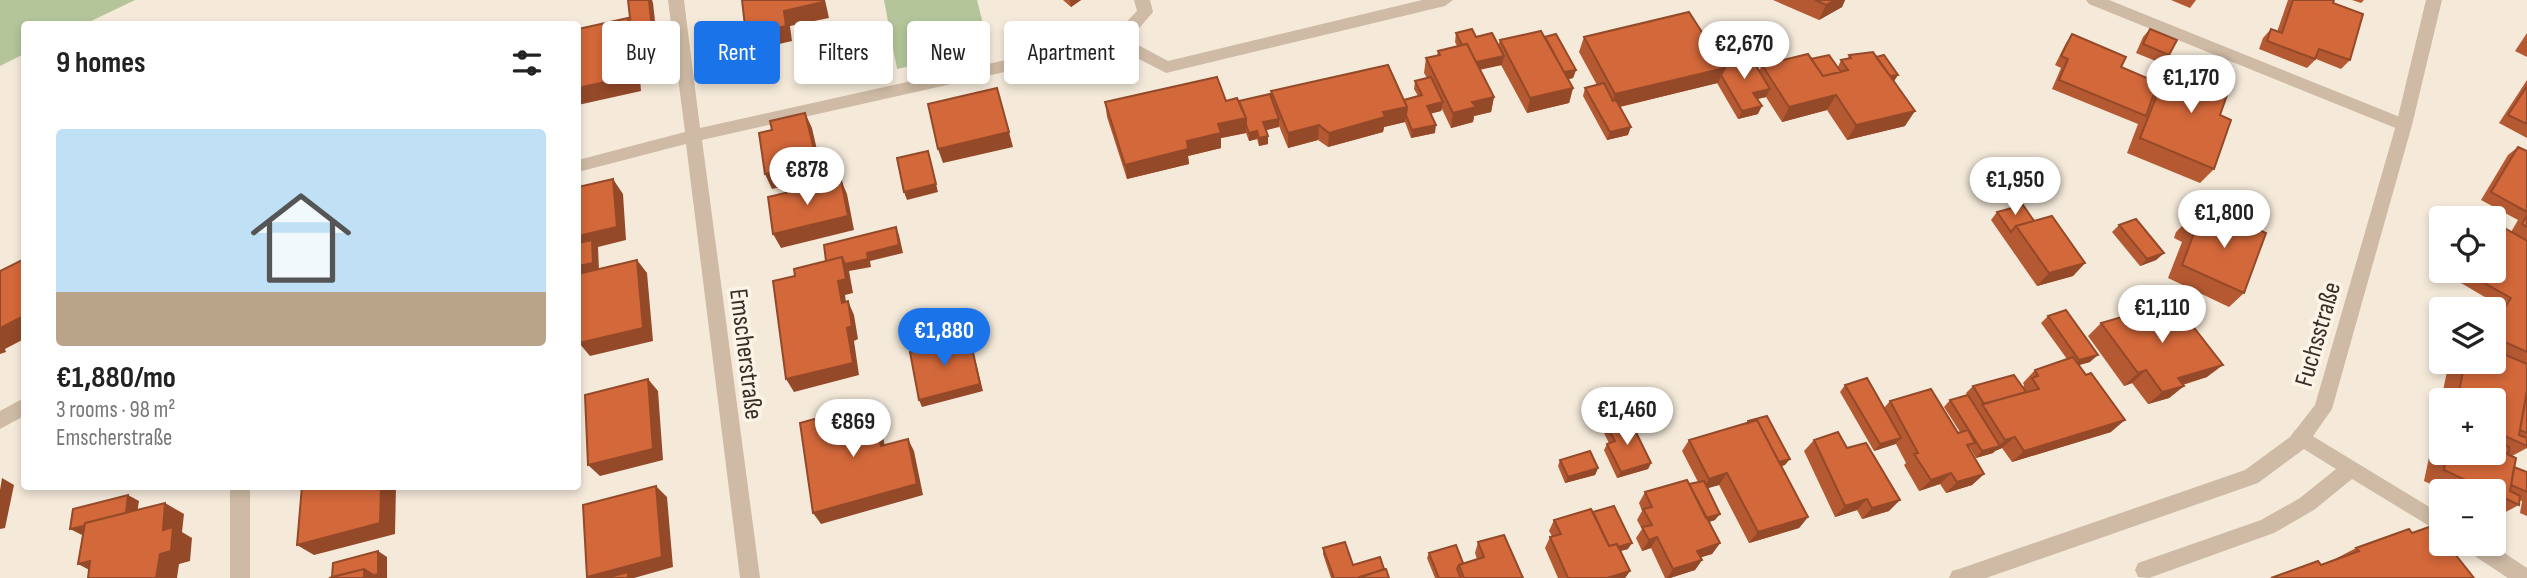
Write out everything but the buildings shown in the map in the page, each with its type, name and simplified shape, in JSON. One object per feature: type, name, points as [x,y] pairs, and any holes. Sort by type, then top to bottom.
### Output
[{"type":"street","name":"Emscherstraße","points":[[676,0],[750,578]]},
{"type":"street","points":[[1137,21],[1145,12],[1142,0]]},
{"type":"street","points":[[1139,52],[1166,66],[1445,0]]},
{"type":"street","points":[[2094,0],[2404,125]]},
{"type":"street","name":"Fuchsstraße","points":[[1959,578],[2252,477],[2301,437],[2323,409],[2404,125],[2434,0]]},
{"type":"street","points":[[581,165],[693,136],[1004,66]]},
{"type":"street","points":[[0,421],[21,408]]},
{"type":"street","points":[[2301,437],[2429,516]]},
{"type":"street","points":[[2145,570],[2267,527],[2307,504],[2353,468]]},
{"type":"street","points":[[240,490],[240,578]]},
{"type":"street","points":[[2492,556],[2525,578]]},
{"type":"green space","points":[[0,0],[135,0],[91,21],[21,21],[21,56],[0,66]]},
{"type":"green space","points":[[884,0],[977,0],[982,21],[907,21],[907,67],[897,69],[893,48],[893,21],[888,21]]}]
